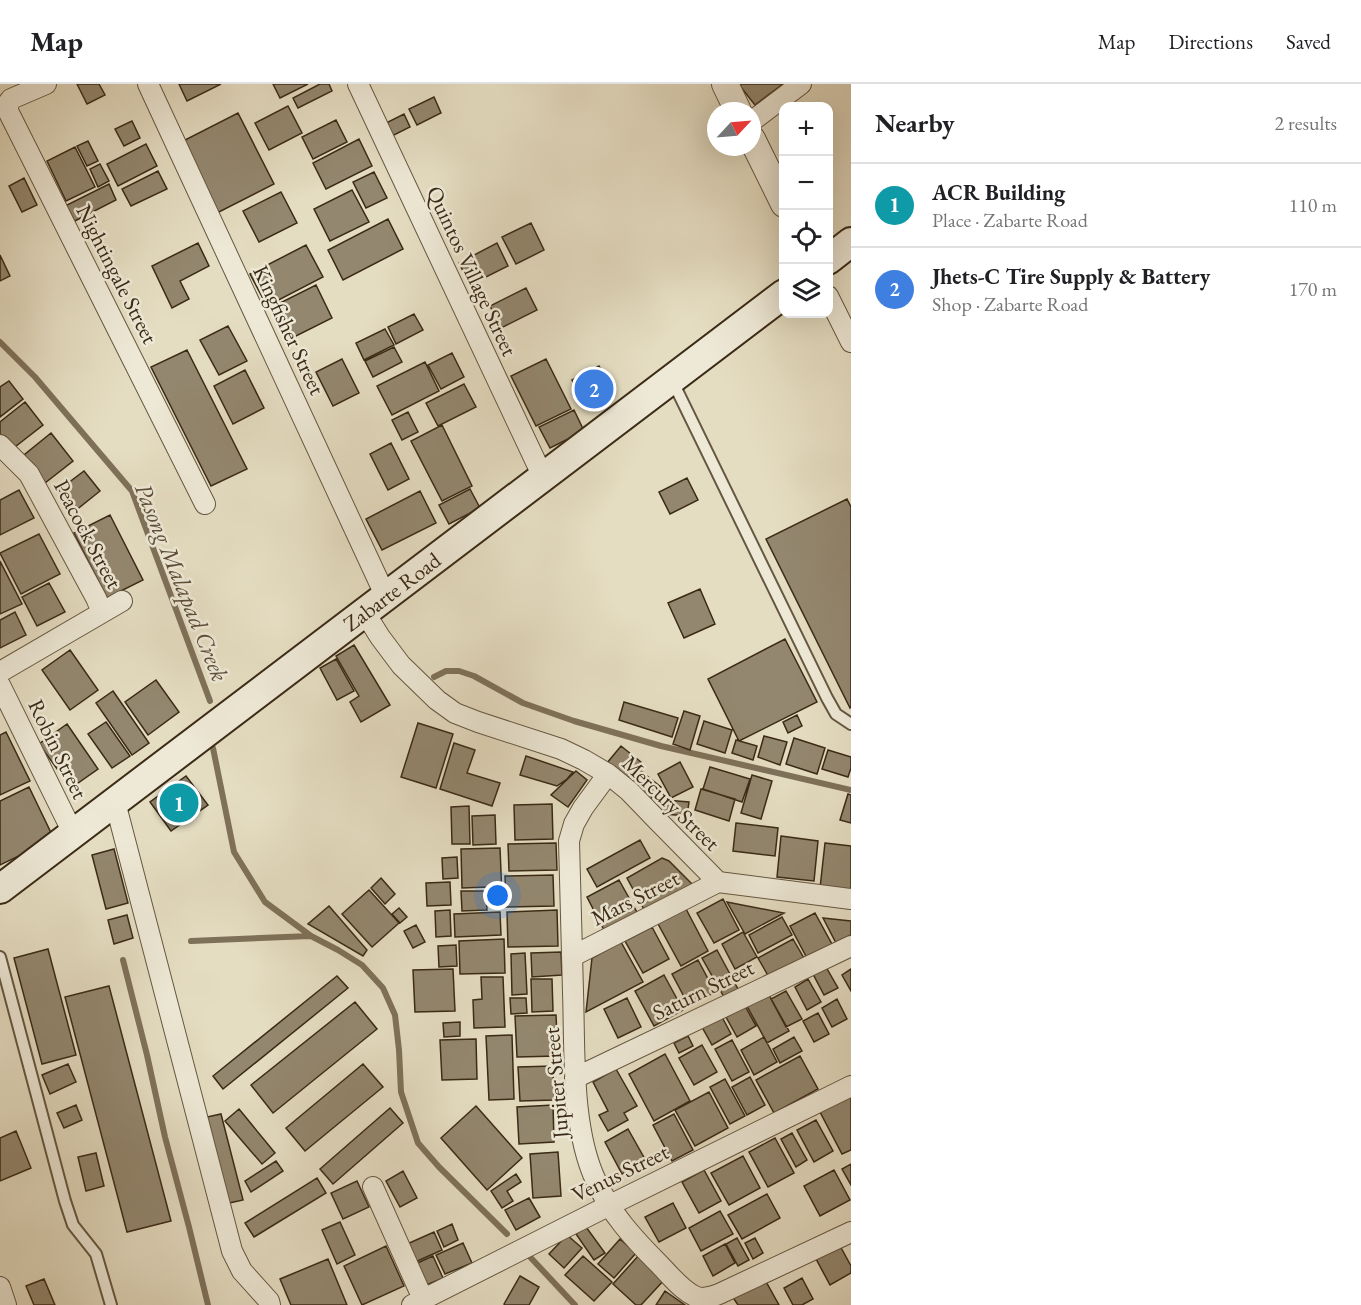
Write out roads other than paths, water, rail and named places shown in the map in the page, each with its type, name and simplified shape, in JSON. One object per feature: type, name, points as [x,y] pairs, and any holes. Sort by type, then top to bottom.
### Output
[{"type":"main road","points":[[833,256],[851,242]]},
{"type":"main road","name":"Zabarte Road","points":[[0,889],[779,297]]},
{"type":"street","name":"Nightingale Street","points":[[46,84],[11,99],[8,103],[8,111],[205,504]]},
{"type":"street","name":"Kingfisher Street","points":[[148,84],[375,605]]},
{"type":"street","name":"Quintos Village Street","points":[[358,84],[543,477]]},
{"type":"street","points":[[725,84],[734,102]]},
{"type":"street","points":[[761,114],[801,84]]},
{"type":"street","points":[[760,156],[779,196]]},
{"type":"street","points":[[833,306],[851,342]]},
{"type":"street","name":"Peacock Street","points":[[0,445],[29,474],[102,612],[0,672]]},
{"type":"street","points":[[102,612],[122,601]]},
{"type":"street","name":"Mercury Street","points":[[375,605],[380,637],[402,665],[437,700],[455,713],[561,749],[608,774],[718,882],[851,899]]},
{"type":"street","name":"Robin Street","points":[[0,686],[73,833]]},
{"type":"street","name":"Jupiter Street","points":[[608,774],[574,824],[569,841],[575,1078],[579,1119],[595,1180],[609,1206],[623,1225],[680,1285],[698,1298],[709,1298],[719,1294],[851,1232]]},
{"type":"street","points":[[116,802],[232,1251],[242,1270],[270,1305]]},
{"type":"street","name":"Mars Street","points":[[573,956],[718,882]]},
{"type":"street","name":"Saturn Street","points":[[575,1078],[851,946]]},
{"type":"street","name":"Venus Street","points":[[418,1302],[851,1086]]},
{"type":"street","points":[[373,1187],[418,1302]]},
{"type":"street","points":[[0,1287],[6,1305]]},
{"type":"lane","points":[[671,380],[827,698],[836,714],[851,724]]},
{"type":"lane","points":[[0,957],[65,1201],[73,1225],[96,1254],[111,1305]]},
{"type":"waterway","name":"Pasong Malapad Creek","points":[[0,342],[35,377],[132,491],[210,701]]},
{"type":"waterway","points":[[434,677],[446,671],[459,671],[474,676],[523,703],[574,721],[661,746],[851,790]]},
{"type":"waterway","name":"Pasong Malapad Creek","points":[[213,748],[234,852],[265,902],[311,936],[362,965],[383,988],[395,1015],[401,1092],[418,1143],[507,1234]]},
{"type":"waterway","points":[[191,941],[310,936]]},
{"type":"waterway","points":[[123,960],[208,1305]]},
{"type":"waterway","name":"Pasong Malapad Creek","points":[[531,1258],[575,1305]]},
{"type":"place","name":"Jhets-C Tire Supply & Battery","points":[[594,389]]},
{"type":"place","name":"ACR Building","points":[[179,803]]}]
